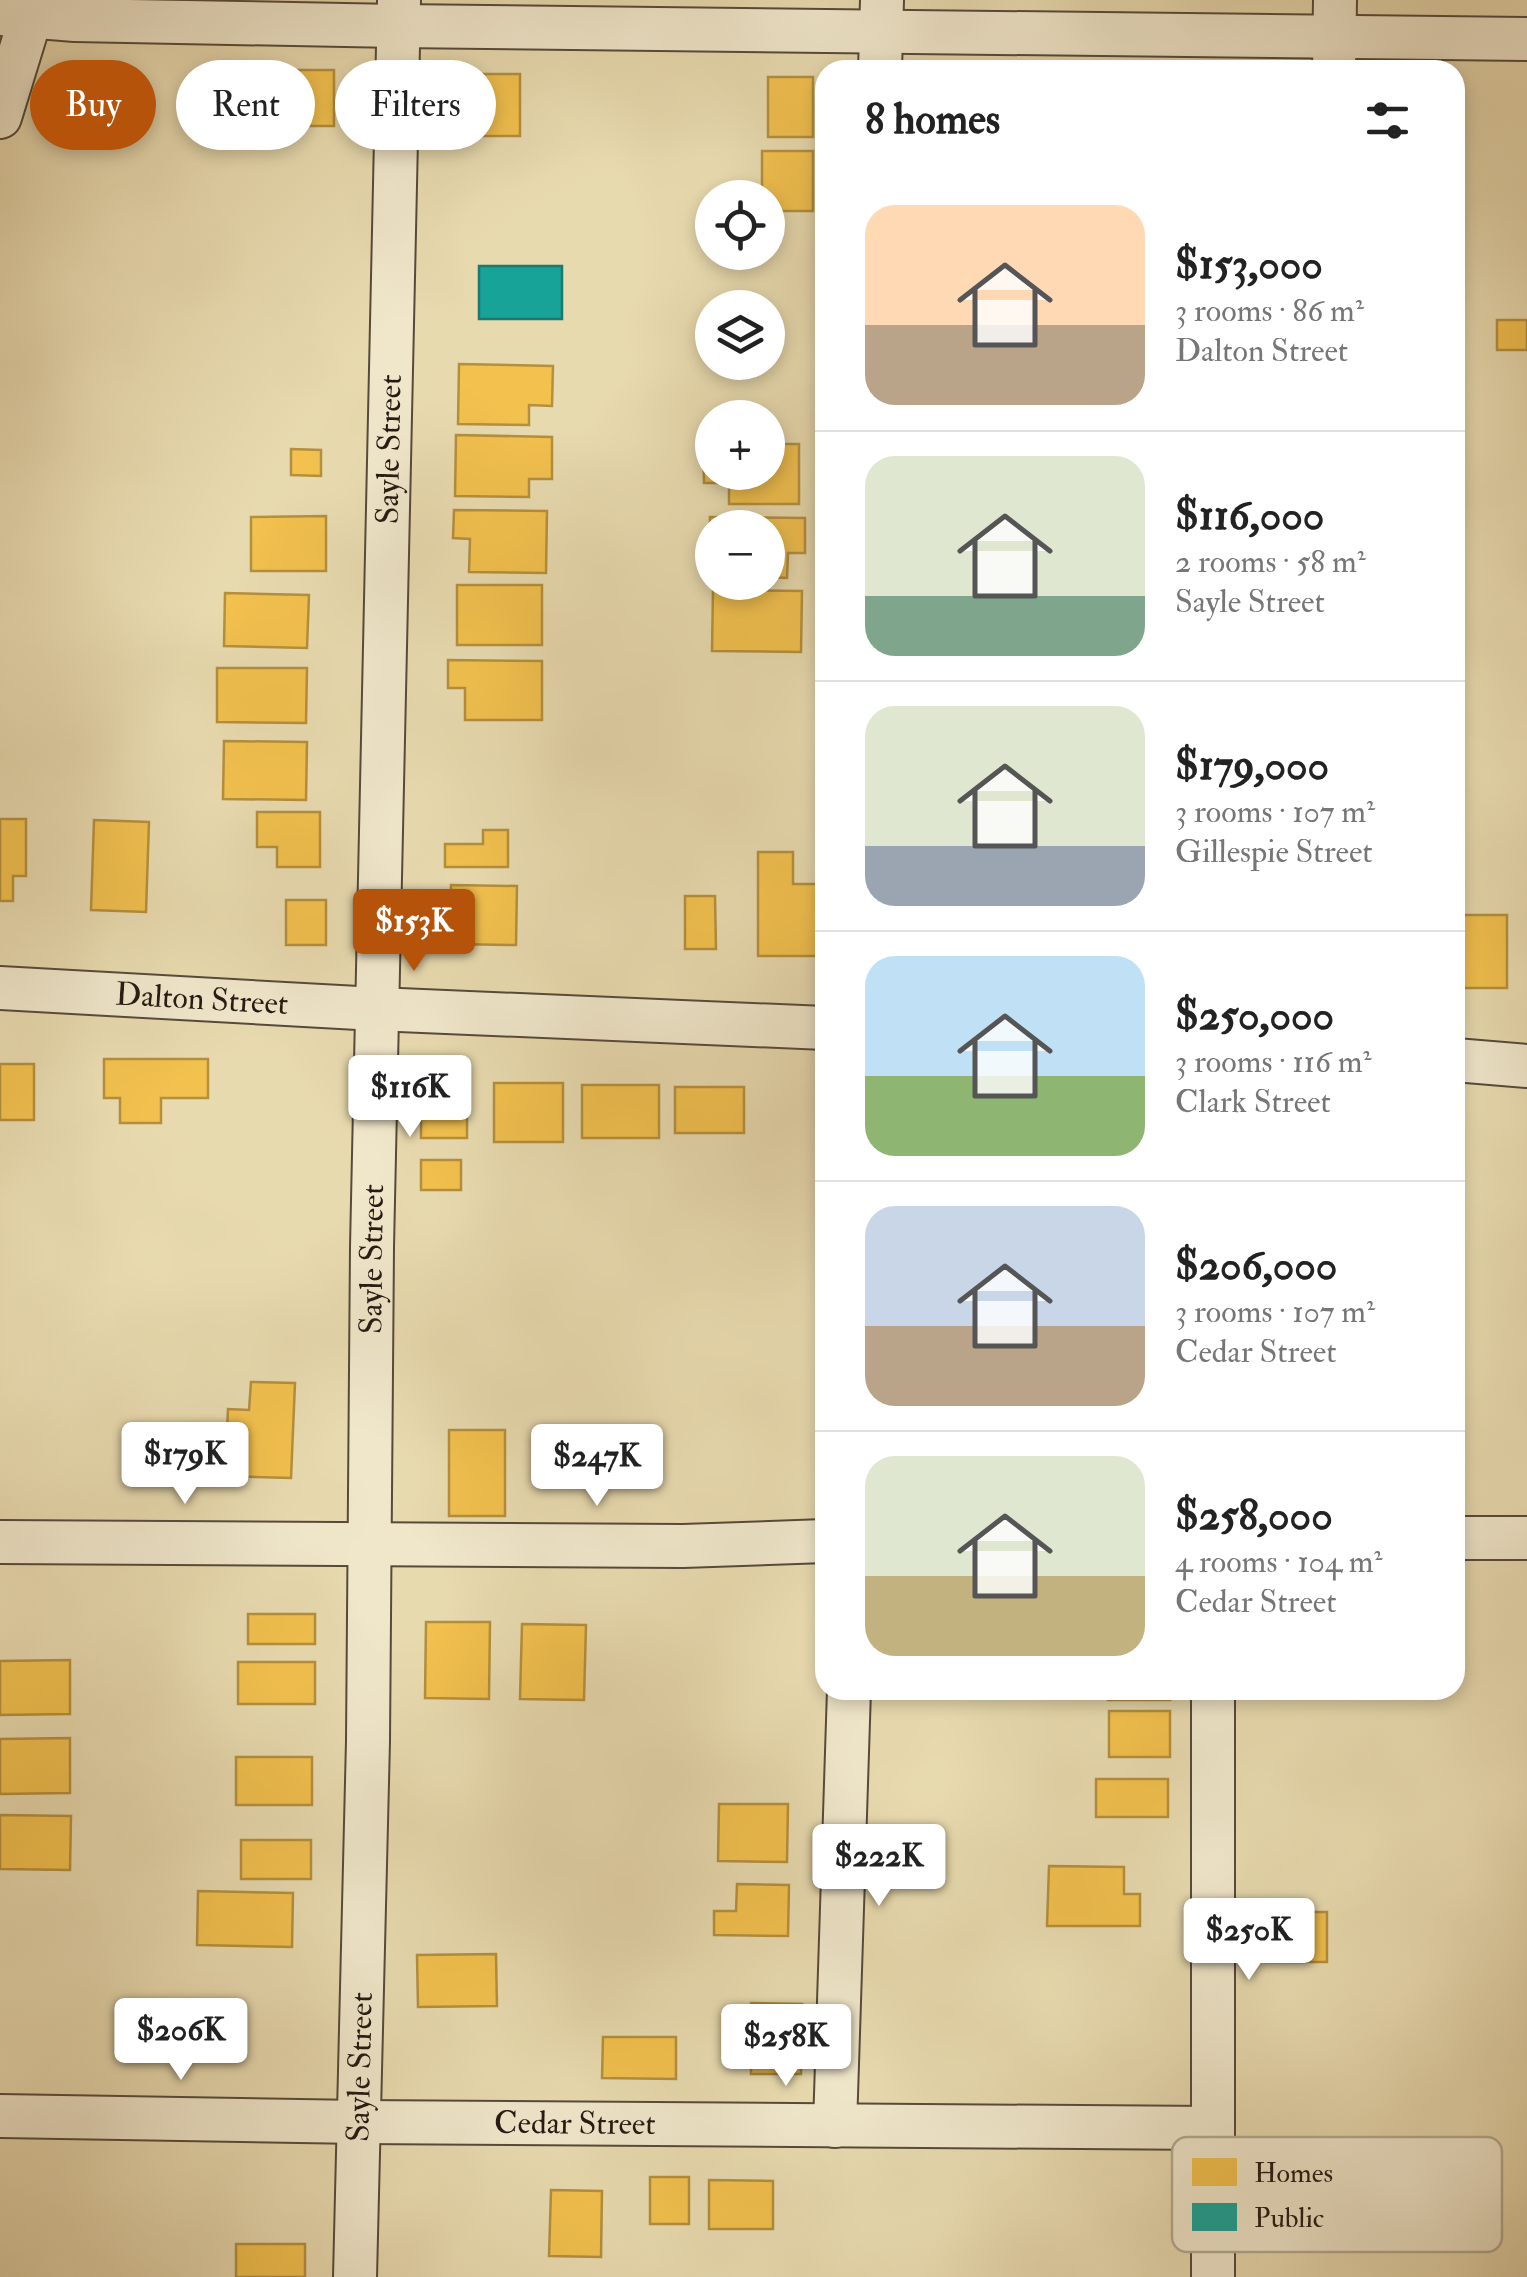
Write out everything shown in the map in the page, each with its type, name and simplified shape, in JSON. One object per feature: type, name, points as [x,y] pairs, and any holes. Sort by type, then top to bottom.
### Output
[{"type":"street","points":[[0,117],[16,15],[398,13],[881,34],[1527,38]]},
{"type":"street","name":"Sayle Street","points":[[356,2277],[376,1009],[398,13]]},
{"type":"street","name":"Dalton Street","points":[[0,988],[815,1028]]},
{"type":"street","points":[[1465,1061],[1527,1066]]},
{"type":"street","points":[[1465,1538],[1527,1538]]},
{"type":"street","points":[[0,1542],[683,1546],[815,1541]]},
{"type":"street","points":[[835,2126],[848,1700]]},
{"type":"street","points":[[1212,2137],[1213,1700]]},
{"type":"street","name":"Cedar Street","points":[[0,2116],[1212,2128]]},
{"type":"street","points":[[1213,2252],[1213,2277]]},
{"type":"building: Homes","points":[[315,70],[334,70],[334,126],[315,126]]},
{"type":"building: Homes","points":[[496,74],[520,74],[520,136],[496,136]]},
{"type":"building: Homes","points":[[768,77],[813,77],[813,137],[768,137]]},
{"type":"building: Homes","points":[[762,151],[813,151],[813,211],[785,211],[785,180],[762,180]]},
{"type":"building: Homes","points":[[1497,320],[1527,320],[1527,350],[1497,350]]},
{"type":"building: Homes","points":[[459,364],[553,366],[552,406],[529,405],[529,425],[458,424]]},
{"type":"building: Homes","points":[[456,435],[552,437],[552,479],[529,479],[529,497],[455,496]]},
{"type":"building: Homes","points":[[785,444],[799,444],[799,504],[729,504],[729,490],[785,490]]},
{"type":"building: Homes","points":[[291,449],[321,450],[321,476],[291,475]]},
{"type":"building: Homes","points":[[454,510],[547,511],[546,573],[469,572],[470,539],[453,538]]},
{"type":"building: Homes","points":[[326,516],[326,571],[251,571],[251,517]]},
{"type":"building: Homes","points":[[785,518],[805,518],[805,553],[788,553],[787,578]]},
{"type":"building: Homes","points":[[457,585],[542,585],[542,645],[457,645]]},
{"type":"building: Homes","points":[[785,591],[802,591],[801,652],[712,651],[713,600],[785,600]]},
{"type":"building: Homes","points":[[225,593],[309,595],[307,648],[224,646]]},
{"type":"building: Homes","points":[[448,660],[542,661],[542,720],[465,720],[465,688],[448,688]]},
{"type":"building: Homes","points":[[217,668],[307,668],[306,723],[217,722]]},
{"type":"building: Homes","points":[[224,741],[307,742],[306,800],[223,799]]},
{"type":"building: Homes","points":[[257,812],[320,812],[320,867],[277,867],[277,847],[257,847]]},
{"type":"building: Homes","points":[[0,819],[26,819],[26,876],[13,876],[13,901],[0,901]]},
{"type":"building: Homes","points":[[94,820],[149,822],[146,912],[91,910]]},
{"type":"building: Homes","points":[[483,830],[508,830],[508,867],[445,867],[445,844],[483,844]]},
{"type":"building: Homes","points":[[758,852],[793,852],[793,884],[815,884],[815,956],[758,956]]},
{"type":"building: Homes","points":[[451,885],[517,886],[516,945],[450,944]]},
{"type":"building: Homes","points":[[685,896],[715,896],[716,949],[685,949]]},
{"type":"building: Homes","points":[[286,900],[326,900],[326,945],[286,945]]},
{"type":"building: Homes","points":[[1465,915],[1507,915],[1507,988],[1465,988]]},
{"type":"building: Homes","points":[[104,1059],[208,1059],[208,1098],[161,1098],[161,1123],[120,1123],[120,1098],[104,1098]]},
{"type":"building: Homes","points":[[0,1064],[34,1064],[34,1120],[0,1120]]},
{"type":"building: Homes","points":[[421,1072],[467,1072],[467,1138],[421,1138]]},
{"type":"building: Homes","points":[[494,1083],[563,1083],[563,1142],[494,1142]]},
{"type":"building: Homes","points":[[582,1085],[659,1085],[659,1138],[582,1138]]},
{"type":"building: Homes","points":[[675,1087],[744,1087],[744,1133],[675,1133]]},
{"type":"building: Homes","points":[[421,1160],[461,1160],[461,1190],[421,1190]]},
{"type":"building: Homes","points":[[251,1382],[295,1383],[291,1478],[225,1476],[228,1409],[249,1410]]},
{"type":"building: Homes","points":[[449,1430],[505,1430],[505,1516],[449,1516]]},
{"type":"building: Homes","points":[[248,1614],[315,1614],[315,1644],[248,1644]]},
{"type":"building: Homes","points":[[426,1622],[490,1622],[489,1699],[425,1698]]},
{"type":"building: Homes","points":[[522,1624],[586,1625],[584,1700],[520,1699]]},
{"type":"building: Homes","points":[[70,1660],[70,1714],[0,1715],[0,1661]]},
{"type":"building: Homes","points":[[238,1662],[315,1662],[315,1704],[238,1704]]},
{"type":"building: Homes","points":[[1109,1711],[1170,1711],[1170,1757],[1109,1757]]},
{"type":"building: Homes","points":[[70,1738],[70,1793],[0,1794],[0,1739]]},
{"type":"building: Homes","points":[[236,1757],[312,1757],[312,1805],[236,1805]]},
{"type":"building: Homes","points":[[1096,1779],[1168,1779],[1168,1817],[1096,1817]]},
{"type":"building: Homes","points":[[719,1804],[788,1804],[787,1862],[718,1861]]},
{"type":"building: Homes","points":[[0,1815],[71,1816],[70,1870],[0,1869]]},
{"type":"building: Homes","points":[[241,1840],[311,1840],[311,1879],[241,1879]]},
{"type":"building: Homes","points":[[1049,1866],[1124,1867],[1124,1894],[1140,1894],[1140,1926],[1047,1926]]},
{"type":"building: Homes","points":[[737,1884],[789,1885],[788,1936],[714,1935],[714,1911],[736,1911]]},
{"type":"building: Homes","points":[[198,1891],[293,1893],[292,1947],[197,1945]]},
{"type":"building: Homes","points":[[1265,1912],[1327,1912],[1327,1962],[1265,1962]]},
{"type":"building: Homes","points":[[496,1954],[497,2006],[418,2007],[417,1955]]},
{"type":"building: Homes","points":[[751,2003],[802,2004],[801,2074],[751,2074]]},
{"type":"building: Homes","points":[[603,2037],[676,2037],[676,2079],[602,2078]]},
{"type":"building: Homes","points":[[650,2177],[689,2177],[689,2224],[650,2224]]},
{"type":"building: Homes","points":[[709,2180],[773,2181],[773,2229],[709,2229]]},
{"type":"building: Homes","points":[[551,2190],[602,2191],[601,2257],[549,2256]]},
{"type":"building: Homes","points":[[236,2244],[305,2244],[305,2277],[236,2277]]},
{"type":"building: Public","points":[[479,266],[562,266],[562,319],[479,319]]}]
